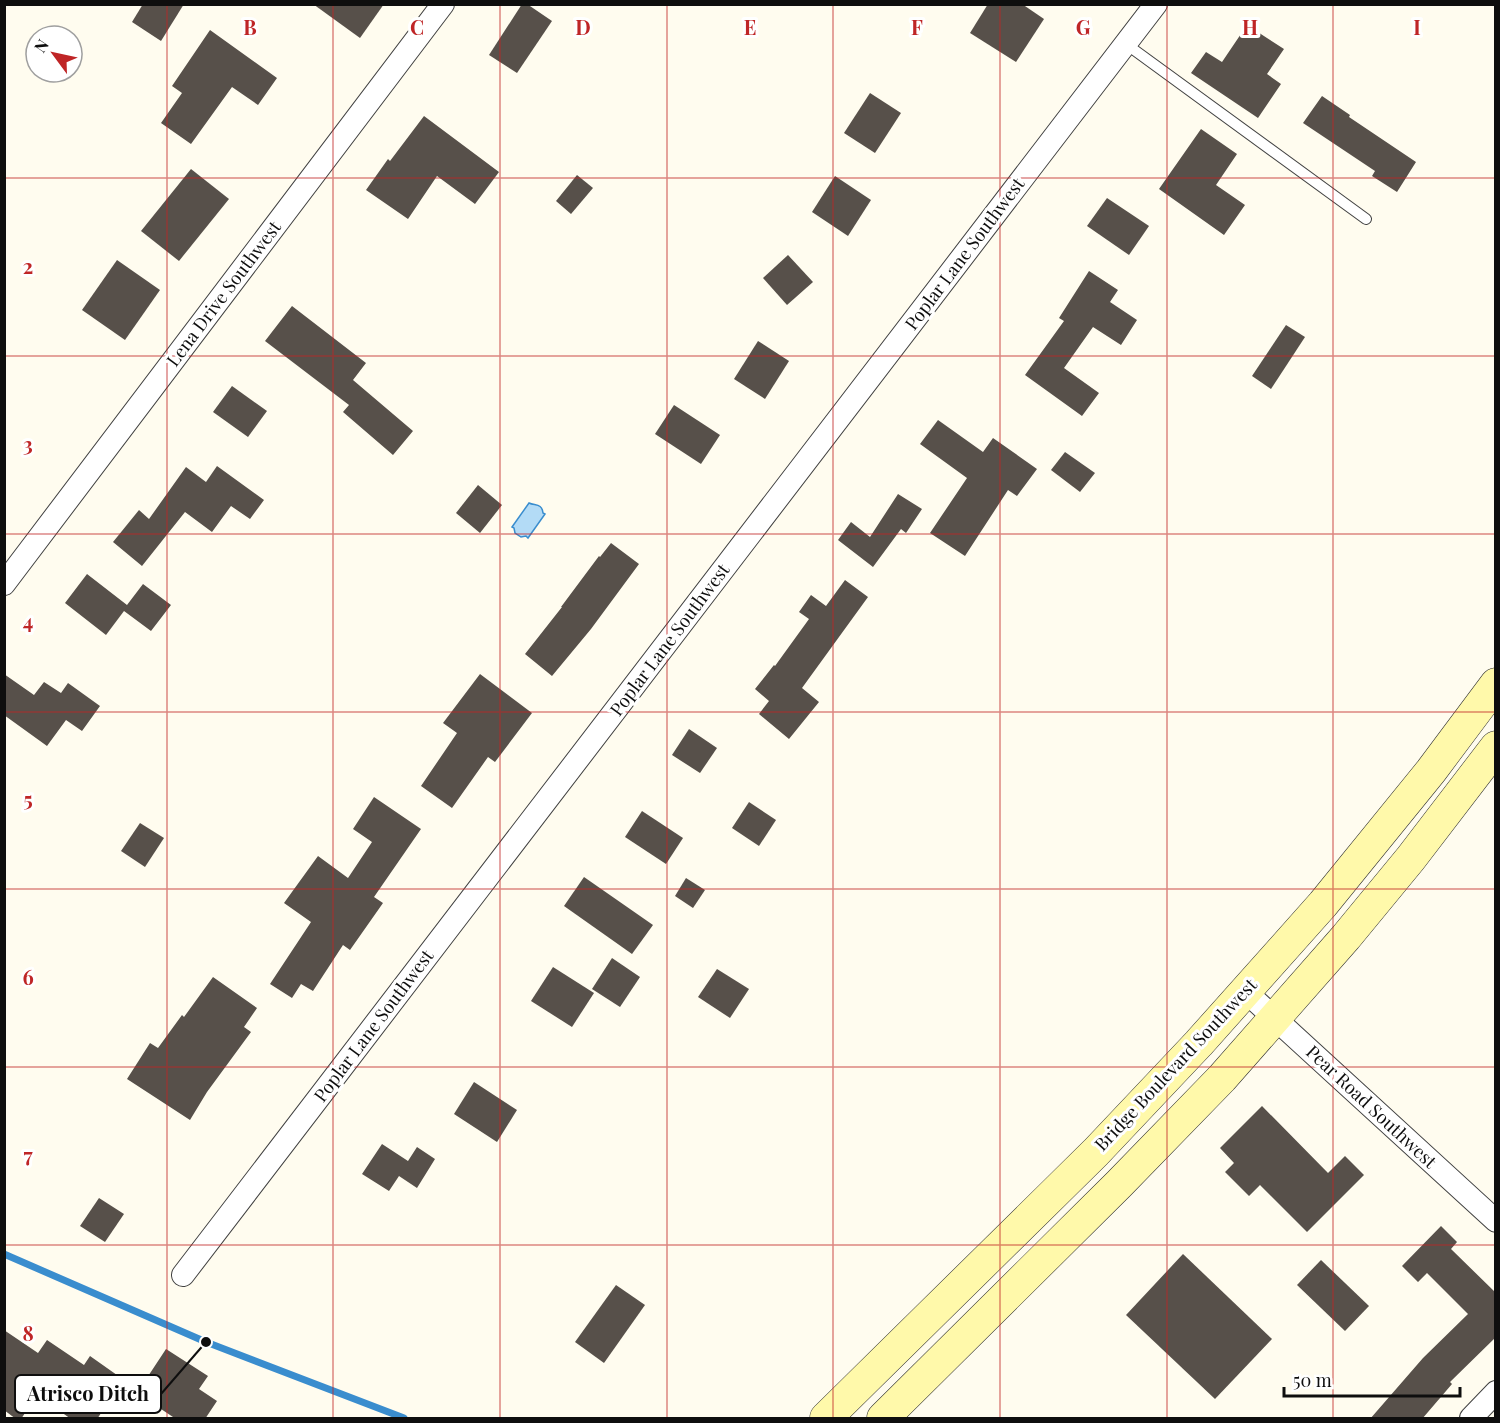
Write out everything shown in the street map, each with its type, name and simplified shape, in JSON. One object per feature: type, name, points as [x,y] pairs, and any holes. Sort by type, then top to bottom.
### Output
[{"type":"main road","name":"Bridge Boulevard Southwest","points":[[826,1419],[1111,1136],[1246,992],[1347,876],[1431,771],[1496,684]]},
{"type":"main road","points":[[883,1419],[1222,1078],[1346,937],[1411,858],[1496,747]]},
{"type":"street","name":"Lena Drive Southwest","points":[[4,584],[443,4]]},
{"type":"street","name":"Poplar Lane Southwest","points":[[183,1275],[1156,4]]},
{"type":"street","name":"Pear Road Southwest","points":[[1246,992],[1496,1221]]},
{"type":"street","points":[[1471,1419],[1496,1392]]},
{"type":"lane","points":[[1126,44],[1366,219]]},
{"type":"water","points":[[529,503],[540,506],[545,514],[528,538],[515,533],[512,527]]},
{"type":"building","points":[[143,4],[184,4],[161,41],[132,22]]},
{"type":"building","points":[[313,4],[384,4],[360,38]]},
{"type":"building","points":[[522,4],[527,4],[552,21],[517,73],[489,55]]},
{"type":"building","points":[[988,4],[1022,4],[1044,19],[1016,62],[970,33]]},
{"type":"building","points":[[1247,25],[1284,49],[1267,74],[1281,84],[1258,118],[1191,73],[1206,52],[1222,62]]},
{"type":"building","points":[[210,30],[277,78],[258,105],[232,87],[191,144],[161,123],[182,93],[172,86]]},
{"type":"building","points":[[870,93],[901,113],[875,153],[844,133]]},
{"type":"building","points":[[1322,96],[1416,162],[1397,192],[1372,176],[1375,171],[1303,123]]},
{"type":"building","points":[[424,116],[499,172],[475,204],[437,176],[408,219],[366,190],[388,159],[390,161]]},
{"type":"building","points":[[1201,129],[1237,154],[1216,185],[1245,205],[1224,235],[1159,189]]},
{"type":"building","points":[[191,169],[229,199],[179,261],[141,231]]},
{"type":"building","points":[[577,175],[593,188],[571,214],[556,201]]},
{"type":"building","points":[[835,176],[871,200],[848,236],[812,212]]},
{"type":"building","points":[[1107,198],[1149,226],[1129,255],[1087,226]]},
{"type":"building","points":[[788,255],[813,282],[787,305],[763,278]]},
{"type":"building","points":[[117,260],[160,290],[125,340],[82,310]]},
{"type":"building","points":[[1089,271],[1118,290],[1110,302],[1137,320],[1121,345],[1093,327],[1064,368],[1099,393],[1082,416],[1025,375],[1064,321],[1059,318]]},
{"type":"building","points":[[292,306],[366,363],[353,380],[413,431],[393,455],[343,412],[349,405],[265,341]]},
{"type":"building","points":[[1286,325],[1305,337],[1271,389],[1252,376]]},
{"type":"building","points":[[758,341],[789,361],[765,399],[734,379]]},
{"type":"building","points":[[232,386],[267,411],[248,437],[213,412]]},
{"type":"building","points":[[674,405],[720,435],[701,464],[655,434]]},
{"type":"building","points":[[938,420],[983,452],[993,438],[1037,469],[1017,496],[1008,490],[965,556],[930,533],[967,478],[920,444]]},
{"type":"building","points":[[1065,452],[1095,473],[1080,492],[1051,470]]},
{"type":"building","points":[[217,466],[264,500],[250,519],[231,506],[212,532],[185,512],[142,566],[113,542],[139,510],[149,519],[186,467],[206,482]]},
{"type":"building","points":[[478,485],[502,505],[480,533],[456,513]]},
{"type":"building","points":[[898,494],[922,509],[906,533],[901,529],[873,567],[838,540],[851,522],[870,537]]},
{"type":"building","points":[[611,543],[639,564],[591,629],[552,676],[525,654]]},
{"type":"building","points":[[87,574],[127,605],[143,584],[171,605],[151,631],[124,611],[106,635],[65,603]]},
{"type":"building","points":[[845,580],[868,597],[802,688],[819,702],[789,739],[759,714],[769,701],[755,689],[809,619],[799,612],[811,595],[826,606]]},
{"type":"building","points":[[4,674],[34,695],[44,682],[61,693],[68,683],[100,706],[82,731],[66,720],[47,746],[4,715]]},
{"type":"building","points":[[480,674],[532,713],[495,762],[488,757],[452,808],[421,786],[457,733],[443,723]]},
{"type":"building","points":[[689,729],[717,748],[700,773],[672,755]]},
{"type":"building","points":[[374,797],[421,829],[374,897],[383,903],[350,950],[343,945],[313,991],[301,984],[292,998],[270,984],[311,922],[284,903],[318,856],[348,878],[372,842],[353,829]]},
{"type":"building","points":[[749,802],[776,820],[759,846],[732,828]]},
{"type":"building","points":[[642,811],[683,838],[666,864],[625,837]]},
{"type":"building","points":[[140,823],[164,838],[145,867],[121,851]]},
{"type":"building","points":[[584,877],[653,925],[632,954],[564,906]]},
{"type":"building","points":[[686,878],[705,890],[693,908],[675,896]]},
{"type":"building","points":[[612,958],[640,977],[620,1007],[592,989]]},
{"type":"building","points":[[553,967],[594,993],[572,1027],[531,1001]]},
{"type":"building","points":[[717,969],[749,989],[730,1018],[698,997]]},
{"type":"building","points":[[213,977],[257,1008],[244,1027],[251,1032],[207,1092],[190,1120],[127,1079],[150,1043],[158,1048]]},
{"type":"building","points":[[474,1082],[517,1110],[497,1142],[454,1114]]},
{"type":"building","points":[[1262,1106],[1328,1173],[1345,1156],[1364,1175],[1307,1232],[1260,1185],[1249,1196],[1225,1172],[1234,1163],[1220,1148]]},
{"type":"building","points":[[382,1144],[408,1161],[417,1147],[435,1159],[417,1188],[399,1176],[389,1191],[362,1174]]},
{"type":"building","points":[[99,1198],[124,1214],[105,1242],[80,1226]]},
{"type":"building","points":[[1441,1226],[1457,1242],[1451,1249],[1496,1293],[1496,1337],[1450,1382],[1452,1384],[1422,1419],[1370,1419],[1423,1358],[1468,1314],[1427,1273],[1418,1282],[1402,1266]]},
{"type":"building","points":[[1183,1254],[1272,1339],[1215,1399],[1126,1315]]},
{"type":"building","points":[[1321,1260],[1369,1306],[1345,1331],[1297,1285]]},
{"type":"building","points":[[616,1285],[645,1305],[604,1363],[575,1342]]},
{"type":"building","points":[[4,1330],[38,1353],[47,1340],[84,1365],[90,1356],[124,1380],[97,1419],[71,1419],[37,1395],[21,1419],[16,1419],[4,1410]]},
{"type":"building","points":[[166,1349],[208,1376],[199,1389],[217,1401],[205,1419],[176,1419],[137,1393]]},
{"type":"waterway","points":[[4,1254],[206,1342],[404,1418]]},
{"type":"place","name":"Atrisco Ditch","points":[[206,1342]]}]
